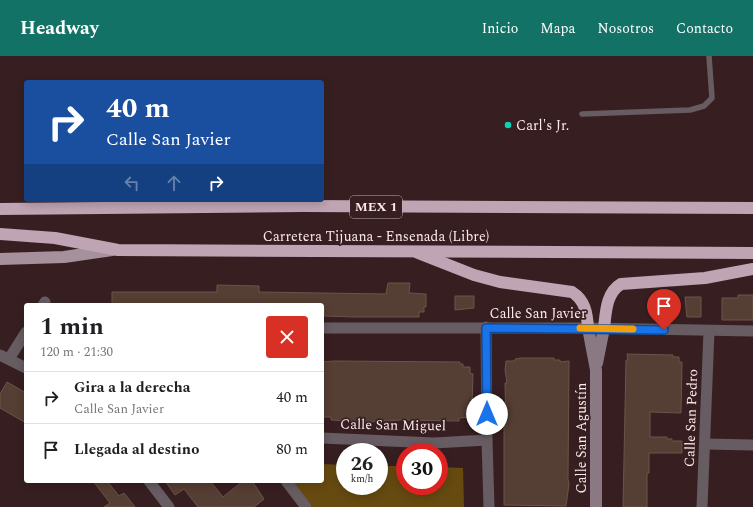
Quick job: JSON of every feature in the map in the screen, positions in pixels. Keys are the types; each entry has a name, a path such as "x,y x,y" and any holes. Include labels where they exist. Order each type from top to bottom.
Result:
{"highway":[{"name":"Carretera Tijuana - Ensenada (Libre)","path":"0,209 166,206 753,208"},
{"name":"Carretera Tijuana - Ensenada (Libre)","path":"0,234 55,238 118,250 411,250 753,253"},
{"path":"411,250 474,275 500,282 572,292 577,295 584,306 588,328"},
{"path":"604,328 609,298 616,286 621,284 720,276 753,269"}],"main road":[{"path":"0,259 64,256 118,250"}],"street":[{"name":"Calle San Javier","path":"324,328 604,328 753,331"},
{"path":"486,328 489,507"},
{"name":"Calle San Agustín","path":"588,328 596,370"},
{"name":"Calle San Agustín","path":"596,507 596,370 604,328"},
{"name":"Calle San Pedro","path":"702,507 709,330"},
{"path":"24,334 4,357 24,367"},
{"name":"Calle San Miguel","path":"324,438 434,443 487,440"},
{"path":"705,444 753,445"},
{"path":"150,483 168,507"},
{"path":"288,483 306,507"}],"lane":[{"path":"582,114 690,110 704,106 712,98 709,56"}],"shaded area":[{"path":"324,464 336,465 336,495 388,495 388,466 396,466 396,495 448,495 448,467 463,468 464,507 312,507 293,483 324,483"}],"building":[{"path":"388,283 410,283 409,293 426,294 426,307 424,307 424,312 419,312 419,317 356,317 324,316 324,303 112,303 112,292 217,292 217,285 259,286 259,292 386,294"},
{"path":"738,295 753,295 753,320 722,320 722,298 738,298"},
{"path":"455,296 474,296 474,308 455,310"},
{"path":"685,297 701,297 701,317 687,317"},
{"path":"627,354 673,355 673,357 679,357 679,362 682,362 681,413 650,412 650,437 667,437 667,439 672,439 672,441 682,441 682,453 649,453 649,473 647,473 647,507 623,507"},
{"path":"554,358 554,360 560,360 560,362 569,361 569,484 566,506 504,505 504,426 506,426 505,383 507,383 505,370 506,361 515,361 515,359"},
{"path":"324,362 460,362 460,364 463,364 463,367 470,367 470,373 473,374 472,409 470,409 469,417 459,418 459,421 401,420 351,423 351,421 331,420 331,417 324,417"},
{"path":"7,382 24,392 24,422 0,408 0,394"},
{"path":"95,483 109,483 119,496 124,493 135,507 104,507 110,503"},
{"path":"166,483 212,483 223,497 240,483 253,483 264,499 254,507 198,507 184,489 175,495"}],"slow traffic":[{"path":"580,328 633,329"}],"place":[{"name":"Carl's Jr.","path":"508,125"}],"route":[{"path":"487,414 486,328 664,330"}]}
